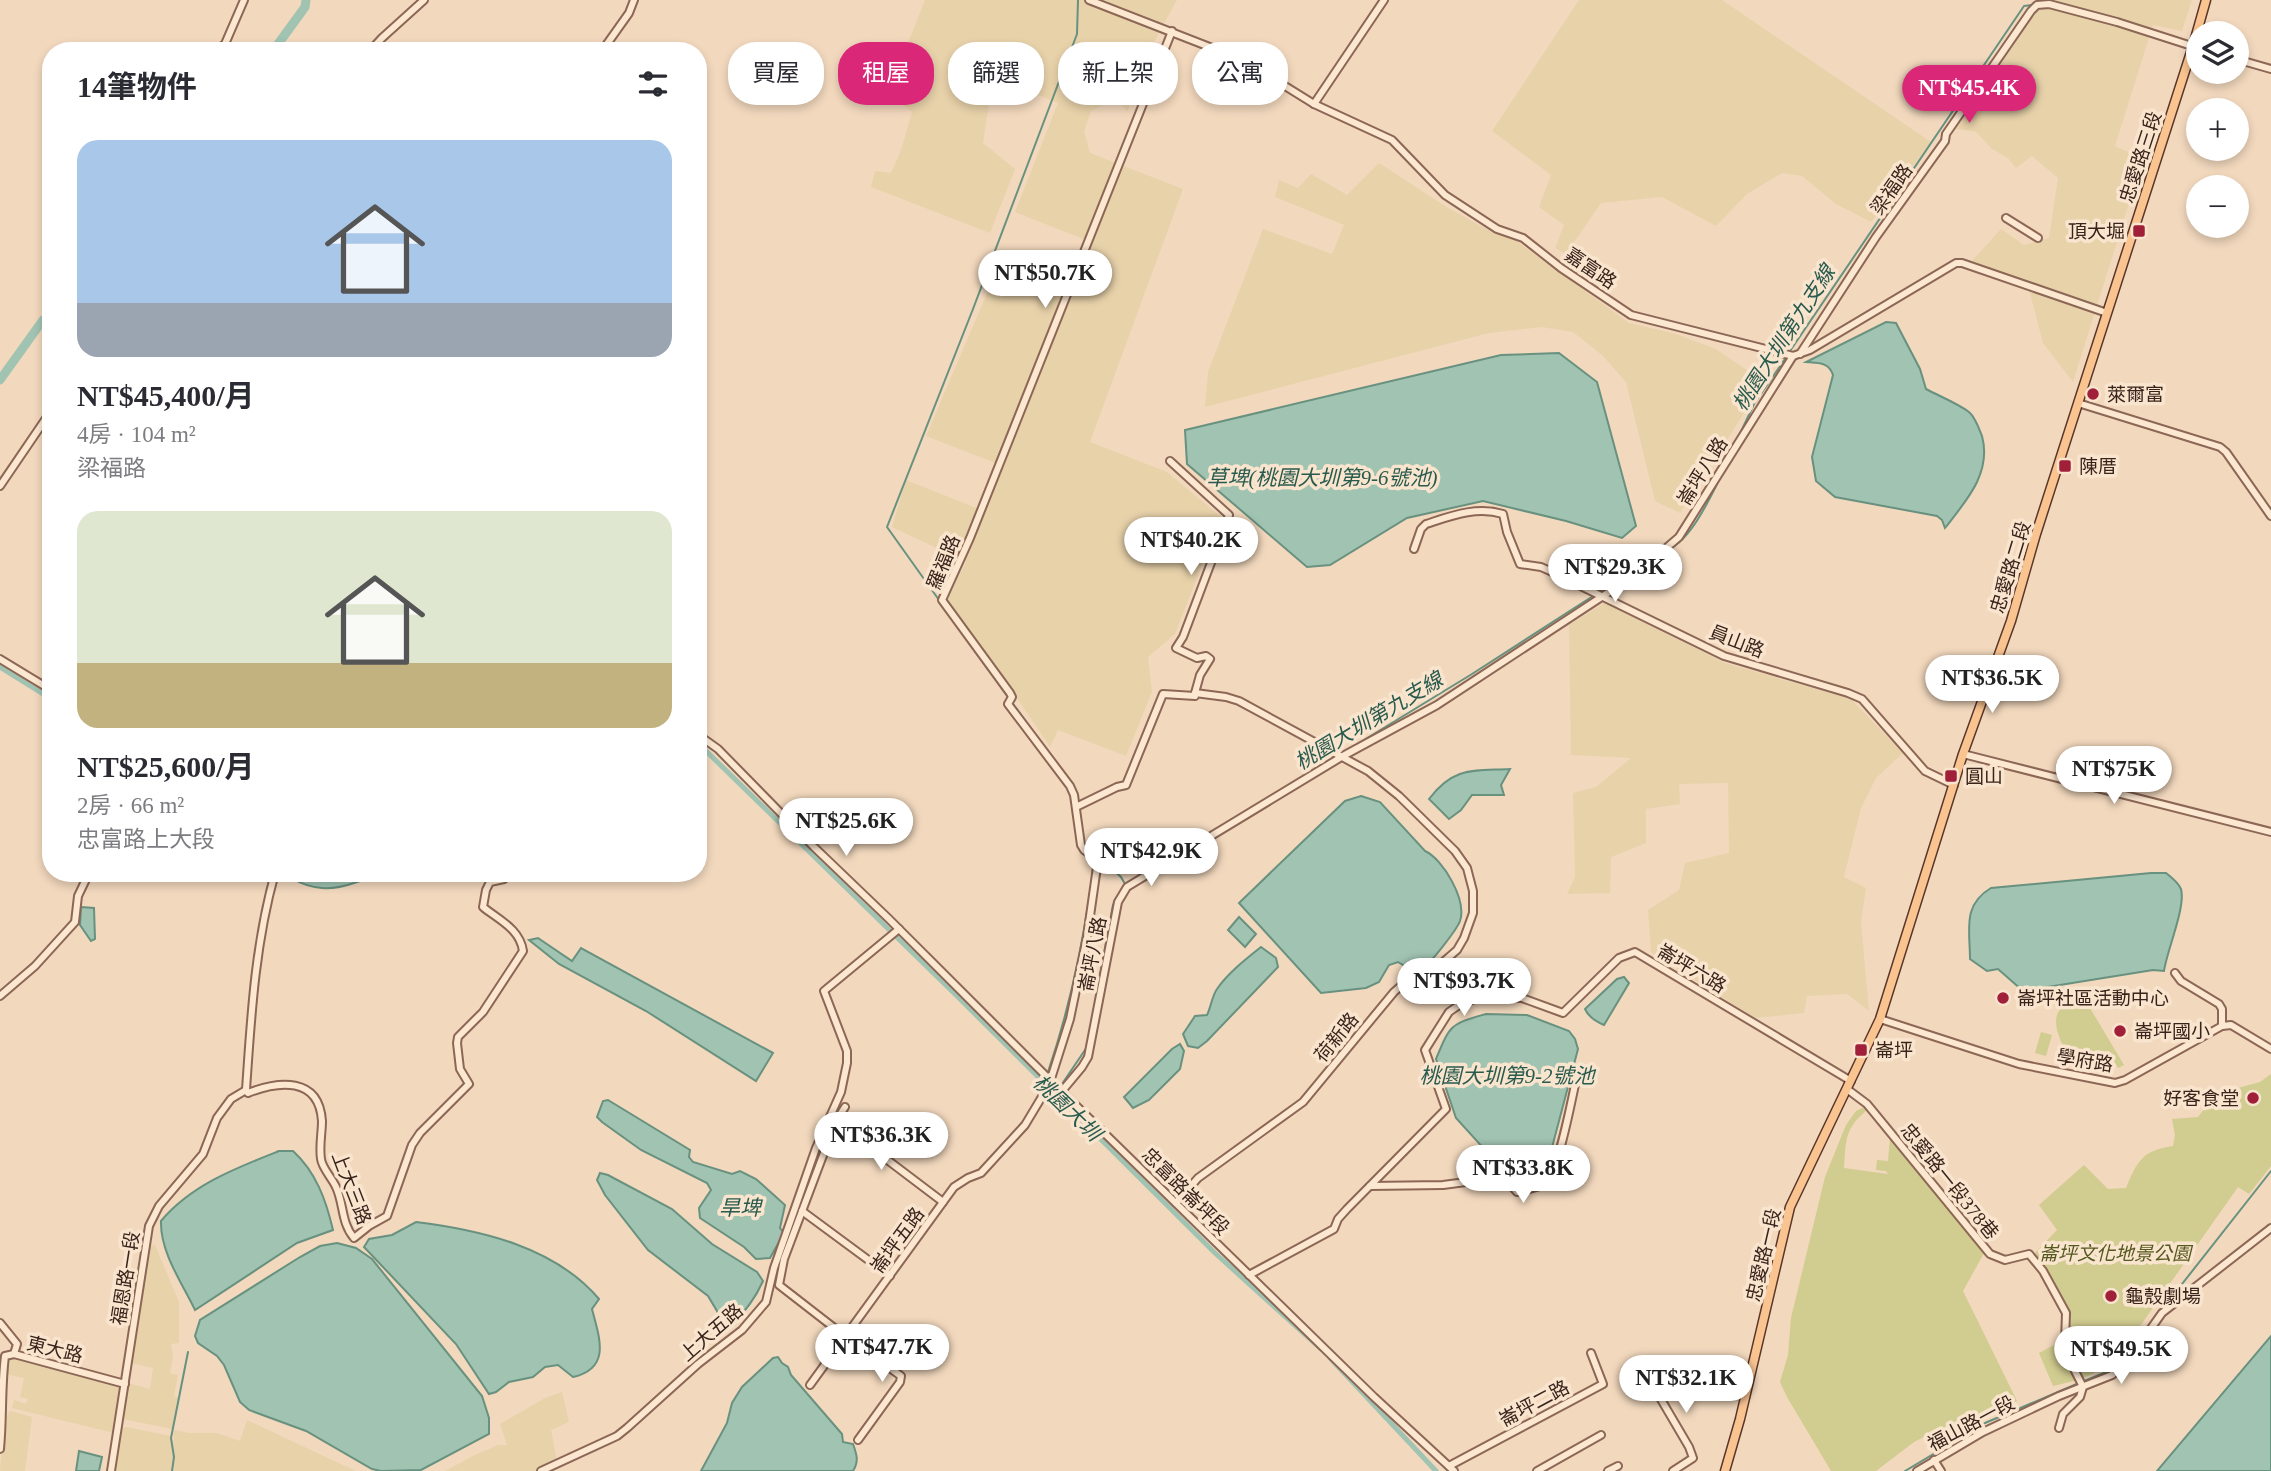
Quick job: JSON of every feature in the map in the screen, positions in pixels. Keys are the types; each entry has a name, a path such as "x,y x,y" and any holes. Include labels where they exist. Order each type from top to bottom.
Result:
{"main road":[{"name":"忠愛路三段","path":"2200,21 2206,0"},
{"name":"忠愛路三段","path":"2078,403 2186,70"},
{"name":"忠愛路二段","path":"1880,1019 1963,754 2011,621 2078,403"},
{"name":"忠愛路一段","path":"1725,1471 1740,1419 1790,1207 1880,1019"}],"street":[{"path":"226,42 244,0"},
{"path":"378,42 424,0"},
{"path":"608,42 629,13 634,0"},
{"name":"嘉富路","path":"1089,0 1243,60 1314,104 1392,140 1445,195 1497,229 1523,238 1561,268 1631,315 1796,355"},
{"path":"1314,104 1384,0"},
{"name":"梁福路","path":"1796,355 2037,5 2049,4 2186,43"},
{"name":"羅福路","path":"1049,1083 1070,1019 1087,937 1098,860 1081,845 1074,795 1070,786 1008,704 1010,699 942,600 970,538 1172,31"},
{"path":"2249,63 2271,69"},
{"path":"2006,218 2038,238"},
{"path":"1796,355 1888,305 1956,263 2107,313"},
{"name":"崙坪八路","path":"1062,1091 1083,1067 1088,1057 1118,902 1127,887 1343,757 1437,705 1664,556 1665,549 1679,537 1796,355"},
{"path":"2078,403 2220,447 2271,516"},
{"path":"0,486 42,424"},
{"path":"1170,461 1229,515 1183,637 1176,648 1197,658 1206,656 1210,659 1200,675 1195,693"},
{"name":"員山路","path":"1414,549 1426,524 1465,511 1494,511 1503,514 1507,533 1520,564 1541,567 1724,656 1862,699 1925,771 1954,785"},
{"path":"0,659 42,685"},
{"name":"荷新路","path":"1076,807 1126,785 1163,694 1195,696 1195,693 1226,697 1239,701 1368,771 1399,796 1455,851 1467,867 1473,891 1473,914 1457,950 1434,970 1402,985 1394,992 1303,1102 1199,1178 1176,1203"},
{"name":"忠富路崙坪段","path":"707,741 718,749 1049,1083 1062,1091 1248,1275 1452,1469"},
{"path":"1963,754 2271,832"},
{"path":"0,996 35,967 75,922 78,897 85,882"},
{"path":"246,1090 252,998 266,903 272,882"},
{"name":"上大三路","path":"246,1090 248,1093 282,1083 304,1088 312,1095 318,1101 322,1119 320,1157 338,1190 349,1231 354,1238 387,1216 412,1145 419,1133 469,1084 460,1069 458,1037 483,1012 523,951 522,943 513,930 483,907 486,890 494,882"},
{"name":"上大五路","path":"541,1471 607,1441 627,1428 698,1364 743,1330 766,1302 774,1268 812,1160 841,1092 847,1063 847,1051 824,991 898,930"},
{"name":"崙坪六路","path":"1248,1275 1334,1229 1338,1219 1446,1109 1425,1050 1449,1012 1462,1003 1480,997 1522,998 1563,1013 1619,958 1635,952 1849,1085"},
{"path":"2175,973 2181,981 2219,1004 2222,1009 2222,1026 2231,1025 2271,1049"},
{"name":"學府路","path":"1880,1019 2019,1064 2115,1083 2222,1026"},
{"path":"1370,1186 1443,1185 1504,1177 1517,1192 1543,1185 1552,1170 1563,1137 1578,1071"},
{"name":"崙坪五路","path":"810,1385 954,1187 981,1173 1025,1125 1040,1103 1049,1083"},
{"name":"忠愛路一段378巷","path":"1849,1085 1990,1254 2005,1260 2029,1254 2034,1258 2066,1313 2067,1355 2081,1384"},
{"name":"福恩路一段","path":"111,1471 149,1226 159,1206 202,1154 217,1118 231,1099 246,1090"},
{"path":"845,1107 836,1121 779,1278 780,1287 901,1377 858,1440"},
{"path":"836,1121 943,1202"},
{"path":"802,1211 890,1276"},
{"name":"福山路一段","path":"1917,1471 1983,1432 2081,1384 2112,1375 2130,1358 2162,1313 2271,1228"},
{"path":"771,1282 779,1278"},
{"name":"東大路","path":"0,1323 17,1344 14,1354 125,1384"},
{"name":"崙坪二路","path":"1452,1469 1603,1384 1591,1353"},
{"path":"0,1449 3,1419 1,1381 5,1356 14,1354"},
{"path":"1652,1384 1693,1458 1673,1471"},
{"path":"2059,1428 2063,1414 2080,1397 2081,1384"},
{"path":"1537,1471 1601,1435"},
{"path":"1934,1460 1941,1471"},
{"path":"1554,1463 1558,1471"},
{"path":"1608,1471 1618,1466"}],"shaded area":[{"path":"925,0 1177,0 1155,42 1058,42 1058,103 1044,97 1044,42 948,42 948,105 989,105 983,143 1015,169 990,233 871,187 875,171 891,173 901,150 912,112 903,105 934,105 934,42 908,42"},
{"path":"1579,0 1722,0 1931,142 1871,222 1836,204 1802,176 1782,173 1747,194 1716,226 1662,197 1601,203 1566,254 1555,248 1564,225 1539,207 1551,175 1492,131"},
{"path":"2052,0 2192,0 2182,31 2153,25 2115,146 2143,159 2073,382 2043,343 2027,282 1971,262 2001,229 2024,245 2049,238 2058,178 2032,156 2016,168 1975,131 1956,129 2033,12"},
{"path":"1058,103 1103,105 1091,111 1084,131 1090,153 1183,189 1090,442 1167,472 1221,517 1175,634 1148,657 1152,692 1126,756 1058,730 1050,747 1009,686 945,603 966,562 892,527 906,480 984,511 1003,466 926,436 1000,263 1066,286 1086,240 1015,212"},
{"path":"1379,163 1445,206 1490,231 1515,240 1629,323 1676,334 1716,349 1764,382 1680,513 1655,501 1626,382 1602,355 1573,332 1542,327 1489,333 1205,407 1208,372 1263,229 1332,254 1344,225 1275,197 1279,180 1298,188 1311,174 1347,195"},
{"path":"1604,603 1725,663 1851,699 1903,753 1876,778 1861,808 1844,877 1866,888 1861,922 1869,1011 1847,994 1807,996 1804,1013 1755,1018 1651,952 1648,910 1679,890 1685,863 1729,853 1728,783 1679,784 1680,804 1646,809 1646,843 1611,857 1610,893 1567,894 1575,877 1573,793 1596,787 1631,758 1571,755 1569,625"},
{"path":"155,1245 179,1302 179,1343 171,1344 173,1357 170,1373 178,1375 174,1396 179,1398 172,1429 123,1419 121,1416 128,1383 150,1389 153,1368 131,1363 144,1263 150,1246"},
{"path":"13,1357 122,1385 114,1433 12,1408 14,1400 26,1404 28,1399 20,1397 24,1378 5,1374 7,1359"},
{"path":"562,1392 569,1422 551,1430 557,1462 536,1471 445,1471 498,1445 507,1445 500,1424 545,1398"},
{"path":"10,1411 32,1417 25,1471 0,1471 4,1421"},
{"path":"247,1420 356,1471 172,1471 174,1430 217,1433 240,1441"},
{"path":"122,1428 171,1436 171,1471 114,1471"}],"green space":[{"path":"2084,998 2124,1065 2118,1068 2110,1054 2097,1066 2079,1067 2066,1050 2060,1039 2056,1018 2060,1010 2068,1005 2081,1003 2080,1000"},
{"path":"2041,1032 2052,1035 2046,1056 2035,1053"},
{"name":"崙坪文化地景公園","path":"2271,1074 2271,1166 2249,1194 2238,1187 2114,1363 2082,1379 2053,1386 2039,1353 2067,1338 2069,1313 2035,1253 2057,1230 2039,1205 2084,1165 2108,1189 2126,1188 2142,1158 2154,1151 2173,1146 2175,1135 2172,1119 2198,1117 2216,1094 2260,1082"},
{"path":"1864,1107 1867,1110 1854,1123 1848,1136 1844,1168 1888,1174 1886,1171 1876,1170 1877,1160 1888,1161 1890,1138 1984,1253 1963,1291 2017,1401 1926,1436 1876,1471 1831,1471 1780,1382 1788,1355 1791,1318 1825,1177 1846,1125 1856,1111"}],"water":[{"path":"1886,322 1896,323 1920,369 1926,389 1969,412 1982,436 1984,449 1980,474 1969,497 1945,528 1937,516 1835,497 1816,481 1812,457 1833,375 1826,365 1806,362"},
{"name":"草埤(桃園大圳第9-6號池)","path":"1559,353 1597,382 1636,526 1622,538 1483,501 1407,518 1330,565 1307,567 1187,464 1185,430 1501,355"},
{"path":"1510,769 1501,785 1504,795 1472,795 1461,810 1449,819 1429,799 1447,781 1465,772"},
{"path":"1361,796 1380,802 1425,851 1439,862 1457,892 1460,921 1437,954 1421,969 1411,970 1398,962 1389,965 1379,982 1366,988 1321,993 1239,903 1345,801"},
{"path":"2166,873 2181,889 2179,917 2164,971 2153,970 2023,991 1998,969 1987,971 1970,959 1969,928 1972,910 1975,902 1991,888"},
{"path":"299,882 356,882 346,886 314,887"},
{"path":"81,907 94,908 95,939 91,941 80,925"},
{"path":"1239,917 1256,934 1245,947 1228,930"},
{"path":"538,938 572,961 581,948 773,1053 756,1081 646,1011 559,964 529,940"},
{"path":"1261,947 1276,958 1278,967 1207,1041 1198,1048 1188,1046 1183,1034 1195,1016 1207,1015 1221,983"},
{"path":"1624,977 1629,983 1604,1025 1585,1009 1617,979"},
{"name":"桃園大圳第9-2號池","path":"1486,1014 1527,1015 1569,1031 1578,1049 1550,1155 1531,1172 1507,1181 1487,1152 1456,1118 1436,1059 1448,1032 1465,1020"},
{"path":"1180,1044 1184,1051 1180,1069 1149,1100 1133,1108 1124,1097"},
{"name":"旱埤","path":"608,1100 690,1150 689,1157 693,1162 732,1174 740,1171 756,1179 785,1205 780,1228 784,1233 770,1258 756,1259 744,1247 700,1218 699,1208 711,1190 707,1183 641,1150 602,1122 597,1117 603,1101"},
{"path":"279,1151 293,1151 308,1168 323,1197 333,1230 297,1243 195,1310 168,1256 161,1221 186,1197 215,1179"},
{"path":"600,1173 672,1209 712,1244 757,1272 763,1281 750,1304 733,1323 723,1321 708,1296 648,1250 605,1195 597,1180"},
{"path":"416,1222 466,1230 515,1244 561,1266 581,1281 599,1299 592,1309 600,1350 593,1367 573,1377 558,1365 545,1367 533,1377 509,1382 489,1394 456,1344 364,1247 369,1239 392,1235"},
{"path":"337,1243 356,1248 372,1259 482,1396 489,1418 489,1434 421,1470 381,1471 372,1469 306,1431 249,1410 240,1402 224,1365 217,1356 198,1343 195,1336 200,1320 300,1257 320,1246"},
{"path":"2271,1336 2271,1471 2157,1471"},
{"path":"778,1357 842,1434 843,1442 853,1444 857,1458 853,1471 701,1471 727,1423 732,1403 742,1387 773,1358"},
{"path":"79,1451 102,1457 99,1471 76,1471"}],"waterway":[{"path":"280,42 305,7 306,0"},
{"path":"939,600 887,527 1077,34 1078,0"},
{"name":"桃園大圳第九支線","path":"2058,3 2080,9"},
{"name":"桃園大圳第九支線","path":"1790,351 2024,6 2032,5"},
{"path":"0,380 42,321"},
{"name":"桃園大圳第九支線","path":"1738,438 1754,404 1787,356"},
{"name":"桃園大圳第九支線","path":"1669,549 1692,528 1720,478"},
{"name":"桃園大圳第九支線","path":"1601,591 1661,553"},
{"name":"桃園大圳第九支線","path":"1346,751 1593,596"},
{"path":"964,636 1026,722"},
{"name":"桃園大圳","path":"0,667 42,693"},
{"name":"桃園大圳","path":"707,752 1215,1253 1321,1349"},
{"path":"1083,838 1084,845 1096,855"},
{"path":"1100,858 1125,884"},
{"path":"1048,1072 1073,983 1090,893"},
{"name":"桃園大圳第九支線","path":"1062,1084 1087,1047 1116,900"},
{"path":"2160,1312 2271,1171"},
{"path":"2084,1381 2106,1372 2120,1362 2156,1316"},
{"path":"172,1471 174,1457 171,1438 188,1352"},
{"name":"桃園大圳","path":"1330,1358 1436,1471"},
{"path":"1905,1471 1985,1423 2079,1383"}],"place":[{"name":"頂大堀","path":"2139,231"},
{"name":"萊爾富","path":"2093,394"},
{"name":"陳厝","path":"2065,466"},
{"name":"圓山","path":"1951,776"},
{"name":"崙坪社區活動中心","path":"2003,998"},
{"name":"崙坪國小","path":"2120,1031"},
{"name":"崙坪","path":"1861,1050"},
{"name":"好客食堂","path":"2253,1098"},
{"name":"龜殼劇場","path":"2111,1296"}]}
